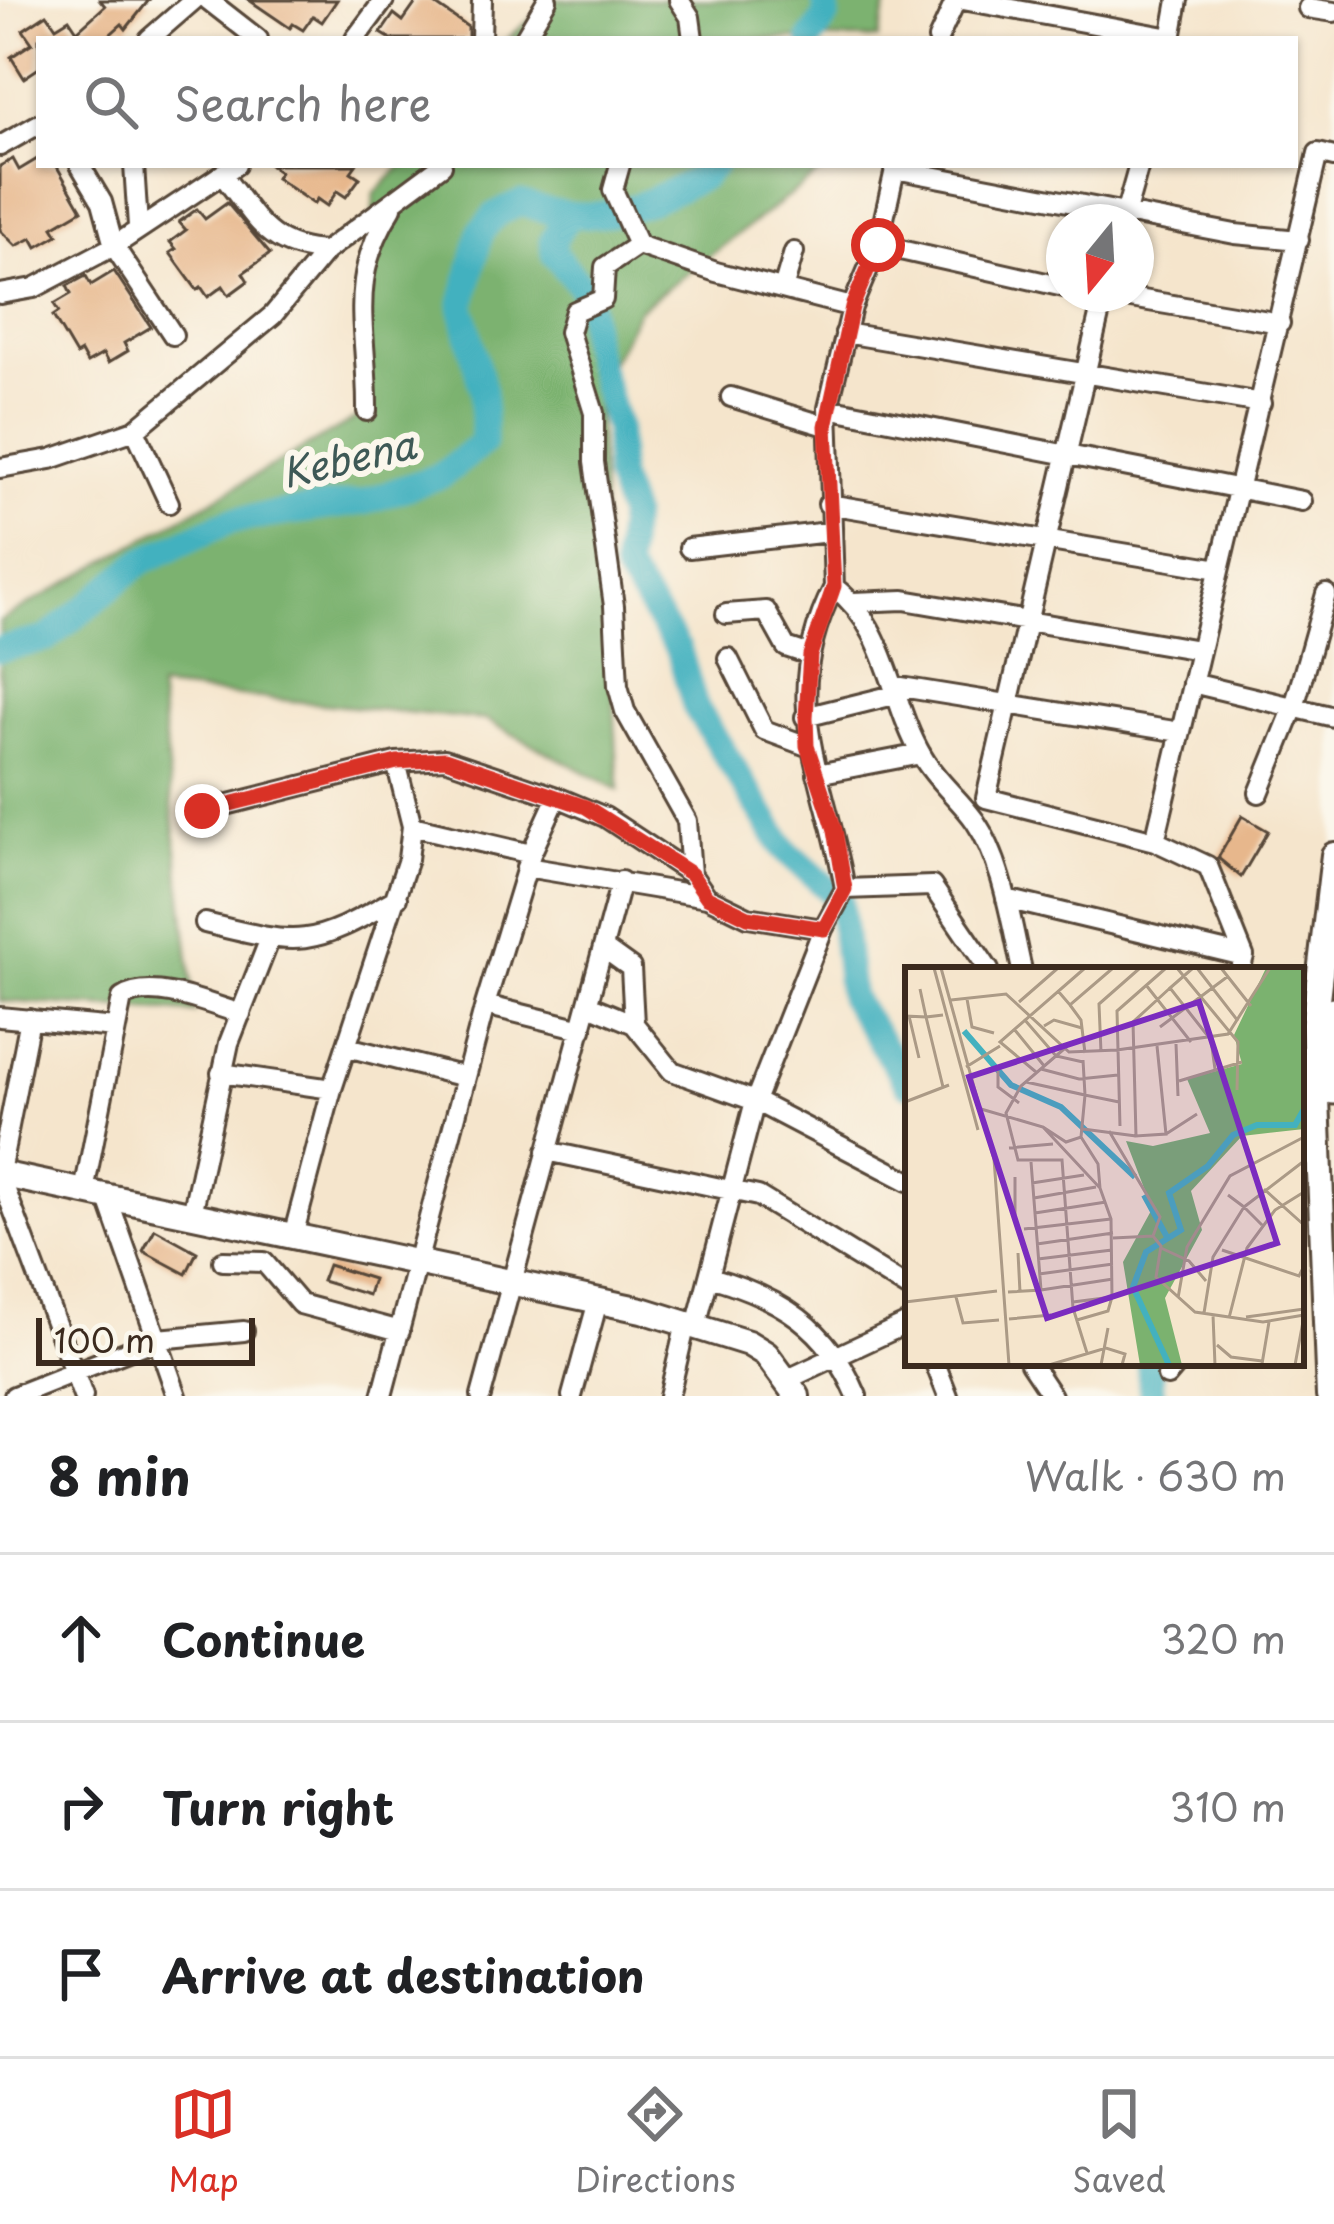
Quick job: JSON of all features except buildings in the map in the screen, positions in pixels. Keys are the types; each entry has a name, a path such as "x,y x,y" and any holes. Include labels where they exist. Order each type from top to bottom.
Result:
{"highway":[{"path":"1334,1014 1334,1087"}],"main road":[{"path":"1329,1396 1311,1202 1315,1000 1334,855"},
{"path":"0,1173 691,1324 766,1354 792,1388"}],"street":[{"path":"152,36 194,0"},
{"path":"208,0 254,36"},
{"path":"357,36 384,0"},
{"path":"482,0 482,36"},
{"path":"526,36 547,0"},
{"path":"679,0 690,17 692,36"},
{"path":"940,36 959,0 1155,36"},
{"path":"1172,36 1178,0"},
{"path":"1308,8 1334,12"},
{"path":"0,146 36,126"},
{"path":"1155,841 1299,240 1326,155"},
{"path":"82,168 102,202 114,246 173,335"},
{"path":"134,168 138,226"},
{"path":"0,468 51,459 135,430 273,315 326,250 438,168"},
{"path":"617,168 617,200 635,236 783,289 852,307"},
{"path":"668,1396 710,1277 755,1101 840,897 835,830 807,746 806,717 810,655 834,586 827,417 852,307 878,245 896,168"},
{"path":"900,168 1061,204"},
{"path":"1128,204 1138,168"},
{"path":"0,294 34,288 114,246 138,226 230,171 277,240 292,250 326,250"},
{"path":"367,410 362,274 371,241 394,204"},
{"path":"1154,222 1299,240"},
{"path":"635,236 605,267 605,295 589,305 569,332 594,413 594,462 614,606 618,686 625,712 687,821 691,874"},
{"path":"878,245 1046,282"},
{"path":"783,289 794,252"},
{"path":"1154,302 1280,323"},
{"path":"976,822 1010,703 1101,312"},
{"path":"845,333 1085,377 1262,403"},
{"path":"731,397 1302,501"},
{"path":"135,430 169,503"},
{"path":"828,504 1220,569"},
{"path":"688,548 829,532"},
{"path":"834,586 854,602 872,628 921,754 976,822 1006,899 1021,967"},
{"path":"1259,793 1294,707 1326,594"},
{"path":"854,602 904,600 1199,650"},
{"path":"726,614 766,611 786,647 810,655"},
{"path":"728,658 764,730 807,746"},
{"path":"1192,683 1334,717"},
{"path":"806,717 896,690 1010,703 1180,732"},
{"path":"817,774 921,754"},
{"path":"202,811 397,762 445,759 604,817 691,874 707,897"},
{"path":"292,1236 332,1089 398,898 412,826 397,762"},
{"path":"382,1396 485,1005 528,861 557,797"},
{"path":"986,798 1155,841 1208,866 1242,963"},
{"path":"412,826 528,861 707,897 748,917 824,929"},
{"path":"481,1396 591,1006 621,881"},
{"path":"840,897 932,886 987,967"},
{"path":"205,922 269,941 328,936 398,898"},
{"path":"1006,899 1242,963"},
{"path":"192,1214 221,1073 269,941"},
{"path":"606,950 631,968 634,1024"},
{"path":"177,1396 158,1339 95,1194 115,1028 122,998 139,991 241,1014"},
{"path":"485,1005 582,1029"},
{"path":"591,1006 634,1024 672,1071 755,1101 905,1179"},
{"path":"0,1017 115,1028"},
{"path":"30,1019 0,1173 83,1396"},
{"path":"347,1047 465,1077"},
{"path":"221,1073 332,1089"},
{"path":"547,1151 732,1187 782,1208 905,1286"},
{"path":"224,1261 264,1262 300,1304 400,1331"},
{"path":"710,1277 775,1300 841,1358 857,1396"},
{"path":"572,1396 598,1301"},
{"path":"792,1388 905,1326"},
{"path":"14,1396 158,1339 244,1331"},
{"path":"936,1366 948,1396"},
{"path":"1032,1366 1052,1396"}],"green space":[{"path":"554,0 888,0 879,36 511,36"},
{"path":"400,168 826,168 639,309 596,390 619,790 486,720 159,688 195,1013 0,1001 0,621 362,415 374,194"}],"waterway":[{"name":"Kebena","path":"813,36 827,15 825,0"},
{"name":"Kebena","path":"0,649 47,639 141,562 229,521 364,502 442,475 483,443 483,392 462,306 481,231 496,214 521,203 573,215 616,212 704,176 711,168"},
{"path":"567,218 553,240 554,254 580,285 589,307 592,345 617,428 617,477 630,515 625,569 679,650 695,706 785,850 840,899 851,997 905,1079"},
{"path":"1149,1366 1152,1396"}],"route":[{"path":"202,811 397,762 445,759 586,807 691,874 707,897 748,917 824,929 845,889 835,830 807,746 810,655 834,586 826,426 852,307 878,245"}]}
